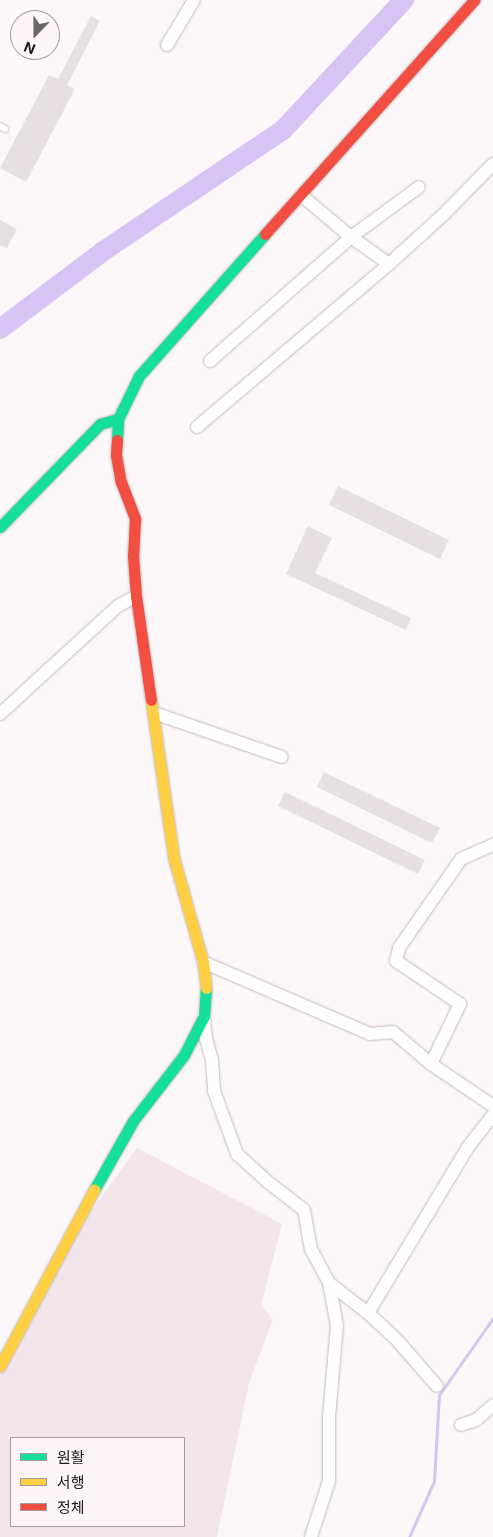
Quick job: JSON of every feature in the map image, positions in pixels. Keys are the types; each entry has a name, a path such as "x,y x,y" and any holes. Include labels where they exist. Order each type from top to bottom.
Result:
{"main road":[{"path":"0,1366 117,1146 133,1121 184,1055 204,1016 206,984 203,962 174,859 136,596 133,556 135,518 121,482 116,455 118,419 139,376 474,0"},
{"path":"0,526 12,517 100,424 118,419"}],"street":[{"path":"167,45 194,0"},
{"path":"197,427 389,264 444,214 493,164"},
{"path":"210,361 351,237 419,187"},
{"path":"301,194 351,237 389,264"},
{"path":"0,714 118,606 136,596"},
{"path":"154,713 282,757"},
{"path":"431,1064 460,1004 396,961 399,948 461,860 493,845"},
{"path":"203,962 370,1034 393,1032 431,1064 493,1106"},
{"path":"204,1016 206,1039 212,1060 214,1092 237,1154 268,1182 304,1210 311,1250 329,1283 337,1325 329,1416 329,1481 311,1537"},
{"path":"368,1313 468,1147 493,1115"},
{"path":"329,1283 368,1313 396,1339 437,1386"},
{"path":"461,1425 476,1420 493,1405"}],"shaded area":[{"path":"137,1148 282,1224 261,1306 273,1319 249,1383 217,1537 0,1537 0,1374 86,1218"}],"building":[{"path":"91,16 100,21 67,85 75,89 26,182 0,168 49,75 58,79"},
{"path":"0,220 17,229 7,248 0,245"},
{"path":"338,486 449,540 440,559 329,505"},
{"path":"308,526 332,538 315,573 411,618 406,630 286,574"},
{"path":"324,772 440,828 432,843 317,787"},
{"path":"285,792 425,860 418,874 278,806"}],"waterway":[{"path":"0,329 102,252 283,130 404,0"},
{"path":"409,1537 434,1481 439,1395 493,1318"}],"traffic: fast":[{"path":"117,440 118,419 139,376 265,234"},
{"path":"0,527 100,424 118,419"},
{"path":"94,1190 133,1121 184,1055 204,1016 206,988"}],"traffic: slow":[{"path":"151,700 174,859 203,962 206,988"},
{"path":"0,1366 94,1190"}],"traffic: jam":[{"path":"265,234 474,0"},
{"path":"117,440 116,455 121,482 135,519 133,556 136,596 151,700"}]}
